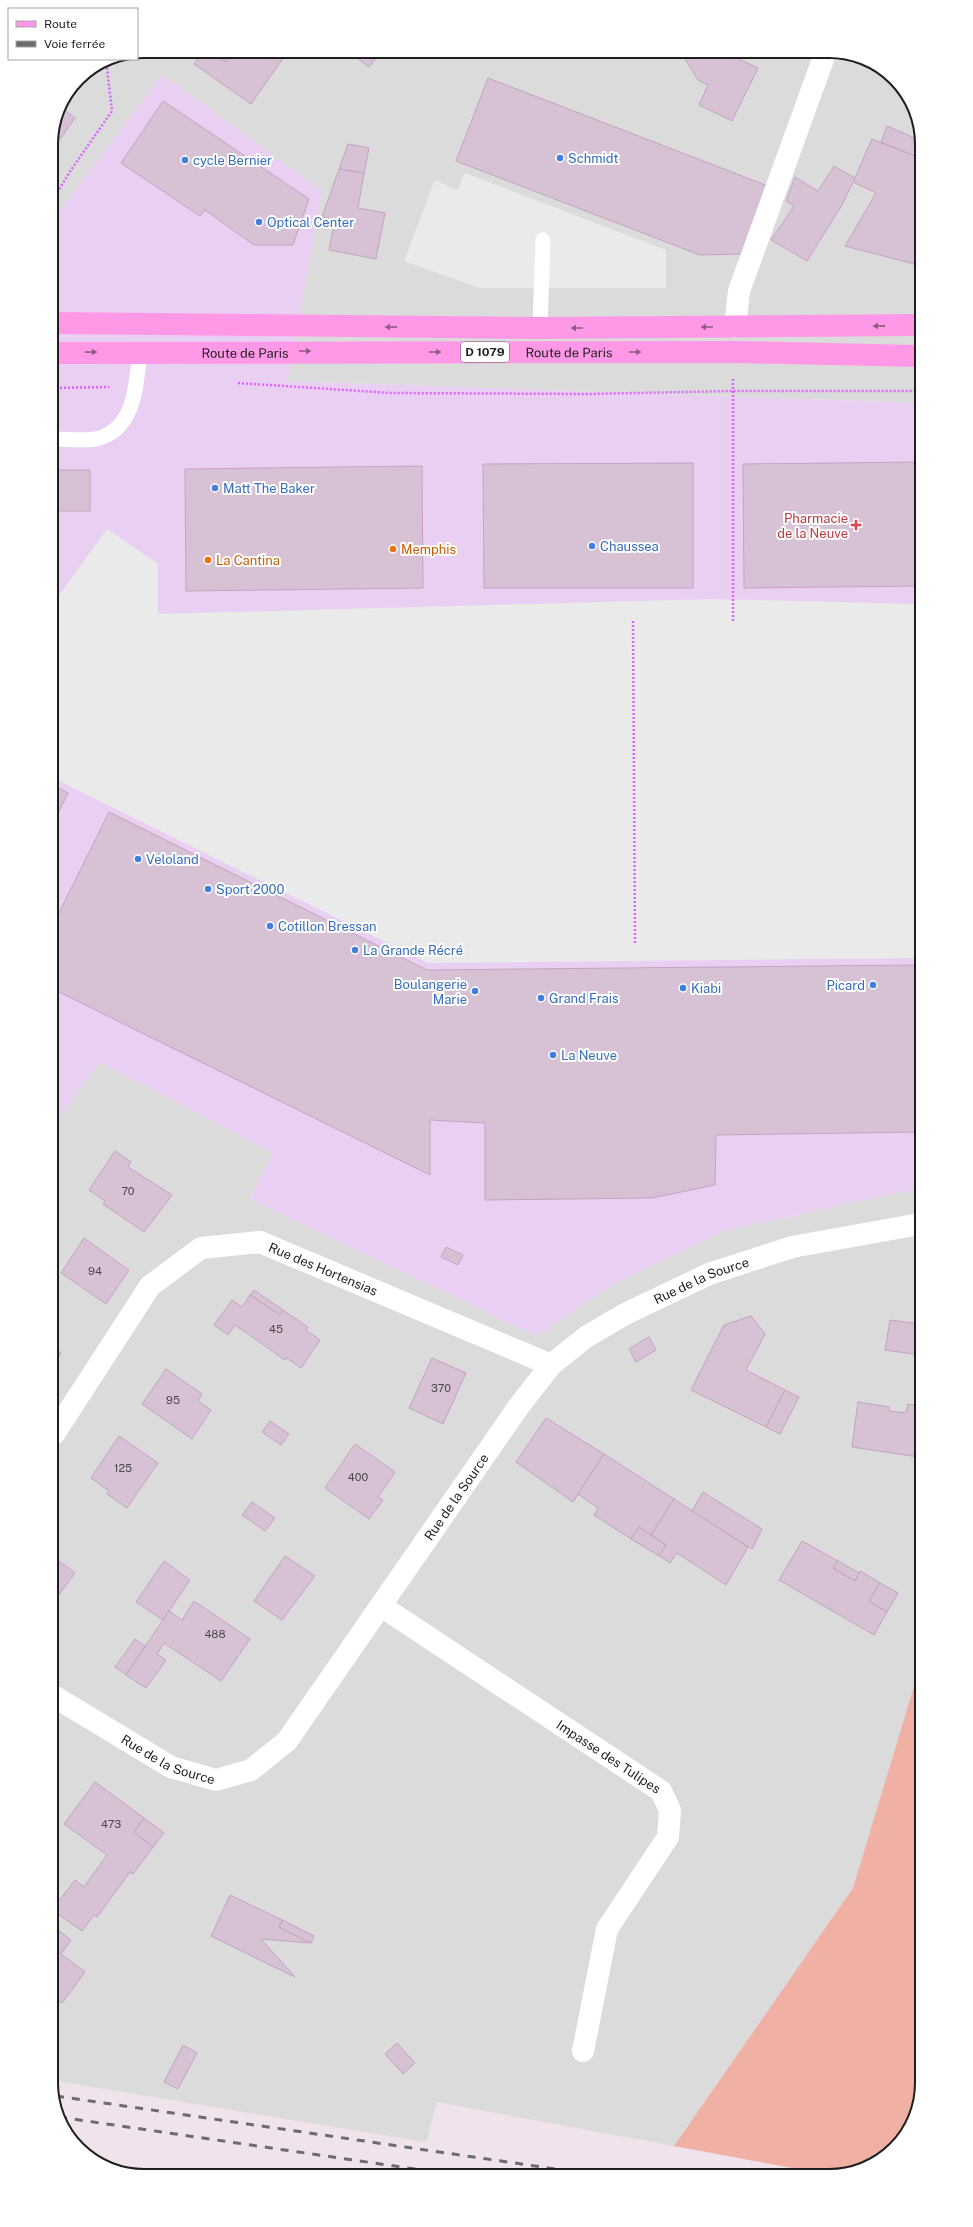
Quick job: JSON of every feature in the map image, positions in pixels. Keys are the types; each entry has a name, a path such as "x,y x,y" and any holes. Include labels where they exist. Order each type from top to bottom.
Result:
{"main road":[{"name":"Route de Paris","path":"58,323 540,328 915,325"},
{"name":"Route de Paris","path":"58,352 734,352 915,356"}],"street":[{"path":"735,327 739,291 823,58"},
{"name":"Rue de la Source","path":"58,1698 171,1767 216,1780 251,1770 287,1741 519,1406 551,1365 586,1337 625,1314 709,1274 792,1247 915,1225"},
{"name":"Rue des Hortensias","path":"58,1428 150,1286 201,1248 260,1242 551,1365"},
{"name":"Impasse des Tulipes","path":"380,1606 661,1791 670,1810 668,1837 607,1929 583,2051"}],"lane":[{"path":"540,328 543,240"},
{"path":"58,439 95,439 108,435 118,426 130,410 134,397 140,351"}],"path":[{"path":"58,191 71,170 112,112 107,67"},
{"path":"733,622 732,391 734,352"},
{"path":"58,388 105,387 136,382"},
{"path":"236,383 392,393 588,394 732,391 915,391"},
{"path":"633,621 635,944"}],"shaded area":[{"path":"138,58 835,58 857,63 872,69 890,83 901,96 910,116 914,133 915,403 286,381 322,191 162,75 58,214 58,138 61,122 69,101 83,83 96,72 122,61 138,60"},
{"name":"La Neuve","path":"162,75 322,191 287,381 915,403 915,1189 723,1231 611,1285 536,1336 250,1199 273,1153 99,1062 58,1119 58,214"},
{"path":"465,173 666,250 666,288 480,288 404,261 435,180 457,190"},
{"path":"107,529 158,564 158,614 716,599 915,604 915,958 428,963 58,780 58,597"},
{"path":"99,1062 273,1153 250,1199 536,1336 611,1285 723,1231 915,1189 915,1683 853,1888 674,2146 437,2102 426,2142 58,2081 58,1119"},
{"path":"915,1683 915,2083 912,2105 901,2131 890,2144 872,2158 851,2166 829,2169 797,2169 674,2146 853,1888"}],"building":[{"path":"198,58 221,58 226,62 229,58 283,58 251,104 194,64"},
{"path":"219,58 229,58 226,62"},
{"path":"357,58 376,58 369,67"},
{"path":"684,58 737,58 758,68 732,121 699,105 708,85 699,81"},
{"path":"488,78 768,186 742,254 700,255 456,161"},
{"path":"163,101 309,199 293,245 254,245 205,210 200,216 121,163"},
{"path":"65,111 75,118 58,142 61,122"},
{"path":"887,126 914,138 915,156 881,142"},
{"path":"872,139 915,156 915,264 845,246 876,193 853,182"},
{"path":"348,144 369,148 364,173 339,169"},
{"path":"834,166 855,178 842,205 807,261 771,240 794,206 786,201 795,177 818,191"},
{"path":"339,169 364,173 358,208 385,213 376,259 329,250 335,220 322,217"},
{"path":"915,462 915,586 744,588 743,464"},
{"path":"693,463 693,588 484,588 483,464"},
{"path":"422,466 423,588 186,591 185,469"},
{"path":"58,470 90,470 90,511 58,511"},
{"path":"58,788 68,793 58,814"},
{"name":"La Neuve","path":"109,812 427,970 915,965 915,1132 716,1135 715,1185 652,1198 485,1200 485,1123 430,1120 430,1175 58,991 58,915"},
{"path":"115,1151 131,1162 128,1167 172,1195 144,1232 103,1204 105,1201 89,1190"},
{"path":"84,1238 129,1270 106,1304 61,1273"},
{"path":"446,1247 463,1255 458,1265 441,1257"},
{"path":"254,1290 283,1310 280,1315 250,1295"},
{"path":"250,1295 280,1315 283,1310 308,1327 306,1330 320,1340 301,1368 287,1358 285,1360 235,1325 228,1335 214,1325 232,1300 242,1307"},
{"path":"751,1316 765,1334 746,1370 785,1390 766,1427 691,1390 724,1325"},
{"path":"890,1320 915,1323 915,1354 885,1350"},
{"path":"649,1337 656,1350 636,1362 629,1349"},
{"path":"58,1351 61,1353 58,1358"},
{"path":"432,1358 466,1373 443,1424 409,1408"},
{"path":"166,1369 202,1394 198,1401 211,1410 192,1439 142,1404"},
{"path":"785,1390 799,1397 780,1434 766,1427"},
{"path":"858,1402 889,1407 889,1411 906,1413 908,1404 915,1405 915,1456 852,1447"},
{"path":"546,1418 604,1454 573,1502 516,1462"},
{"path":"270,1421 289,1434 281,1445 262,1432"},
{"path":"119,1436 158,1463 127,1508 107,1494 109,1491 91,1478"},
{"path":"355,1444 395,1472 378,1497 383,1500 369,1519 325,1488"},
{"path":"604,1454 674,1499 651,1535 639,1527 631,1539 594,1515 598,1508 578,1494"},
{"path":"703,1492 762,1529 752,1549 692,1511"},
{"path":"674,1499 748,1547 726,1585 677,1553 670,1563 659,1556 666,1545 651,1535"},
{"path":"252,1502 275,1518 265,1531 242,1515"},
{"path":"639,1527 666,1545 659,1556 631,1539"},
{"path":"802,1541 838,1561 833,1568 855,1581 860,1571 880,1583 869,1601 887,1612 874,1635 779,1580"},
{"path":"285,1556 315,1576 282,1620 254,1601"},
{"path":"58,1560 75,1573 58,1596"},
{"path":"164,1561 190,1580 163,1620 136,1602"},
{"path":"838,1561 859,1573 855,1581 833,1568"},
{"path":"880,1583 898,1593 887,1612 869,1601"},
{"path":"194,1601 250,1639 221,1681 164,1643 157,1654 166,1660 146,1688 126,1675 169,1611 182,1620"},
{"path":"135,1639 145,1646 126,1675 115,1667"},
{"path":"95,1782 144,1818 134,1832 153,1847 133,1874 130,1872 97,1917 94,1915 82,1931 58,1914 58,1902 75,1880 84,1887 107,1855 64,1824"},
{"path":"144,1818 164,1833 153,1847 134,1832"},
{"path":"230,1895 282,1920 279,1927 311,1943 261,1939 295,1977 211,1936"},
{"path":"282,1920 314,1936 311,1943 279,1927"},
{"path":"58,1930 71,1940 61,1954 85,1972 62,2003 58,2000"},
{"path":"397,2043 415,2063 403,2074 385,2054"},
{"path":"183,2045 197,2053 178,2089 164,2082"}],"railway":[{"path":"59,2097 556,2169"},
{"path":"66,2118 415,2169"}],"place":[{"name":"Schmidt","path":"560,158"},
{"name":"cycle Bernier","path":"185,160"},
{"name":"Optical Center","path":"259,222"},
{"name":"Matt The Baker","path":"215,488"},
{"name":"Pharmacie de la Neuve","path":"856,525"},
{"name":"Chaussea","path":"592,546"},
{"name":"Memphis","path":"393,549"},
{"name":"La Cantina","path":"208,560"},
{"name":"Veloland","path":"138,859"},
{"name":"Sport 2000","path":"208,889"},
{"name":"Cotillon Bressan","path":"270,926"},
{"name":"La Grande Récré","path":"355,950"},
{"name":"Picard","path":"873,985"},
{"name":"Kiabi","path":"683,988"},
{"name":"Boulangerie Marie","path":"475,991"},
{"name":"Grand Frais","path":"541,998"},
{"name":"La Neuve","path":"553,1055"}]}
